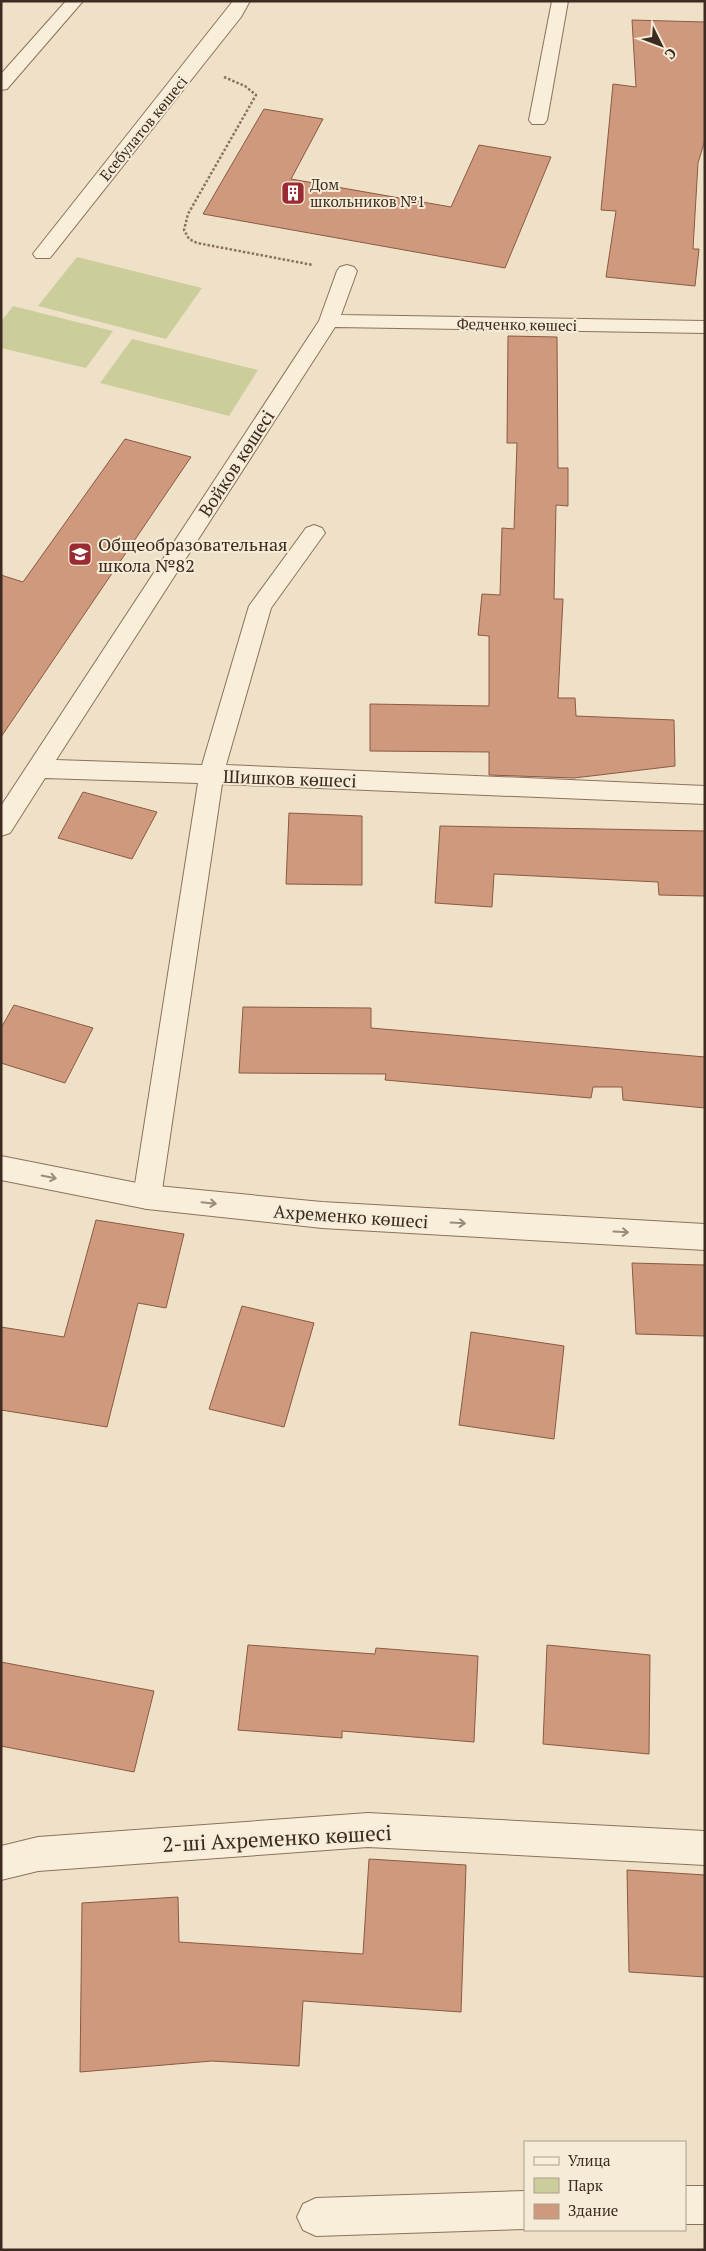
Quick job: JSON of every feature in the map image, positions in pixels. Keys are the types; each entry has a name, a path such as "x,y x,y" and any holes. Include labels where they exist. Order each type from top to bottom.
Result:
{"street":[{"path":"1,85 75,1"},
{"name":"Есебулатов көшесі","path":"43,254 192,68 235,13 242,1"},
{"path":"538,120 560,1"},
{"name":"Войков көшесі","path":"1,826 36,769 329,321 347,271"},
{"name":"Федченко көшесі","path":"329,321 705,327"},
{"path":"36,769 211,774 260,606 314,533"},
{"name":"Шишков көшесі","path":"147,1197 211,774 705,794"},
{"name":"Ахременко көшесі","path":"1,1168 147,1197 322,1216 705,1236"},
{"name":"2-ші Ахременко көшесі","path":"1,1864 38,1854 368,1830 705,1848"},
{"path":"686,2206 705,2205"},
{"path":"316,2217 524,2210"}],"path":[{"path":"192,68 236,81 252,90 256,95 188,214 184,230 189,239 197,243 347,271"}],"green space":[{"path":"77,257 202,288 166,339 38,306"},
{"path":"13,306 113,331 86,368 1,348 1,322"},
{"path":"132,339 258,370 229,416 100,383"}],"building":[{"path":"632,20 705,22 705,140 698,163 693,249 699,249 695,286 606,277 616,211 601,210 613,84 636,87"},
{"name":"Дом школьников №1","path":"264,109 323,119 291,179 451,207 479,145 551,157 505,268 203,214"},
{"path":"508,336 557,337 558,468 568,468 568,506 556,505 554,599 563,599 558,698 575,698 576,716 674,720 675,766 574,778 489,775 489,752 370,751 370,704 489,706 489,636 478,635 482,594 500,595 502,528 514,529 517,443 507,443"},
{"path":"125,439 191,457 1,737 1,575 23,582"},
{"path":"83,792 157,812 132,859 58,838"},
{"path":"289,813 362,816 362,885 286,884"},
{"path":"440,826 705,831 705,896 659,895 658,882 494,874 492,907 435,903"},
{"path":"14,1005 93,1028 65,1083 1,1063 1,1028"},
{"path":"243,1007 371,1008 371,1028 705,1057 705,1108 623,1100 622,1087 593,1087 591,1098 385,1080 386,1074 239,1073"},
{"path":"96,1220 184,1234 166,1308 138,1303 107,1427 1,1410 1,1327 64,1337"},
{"path":"632,1263 705,1265 705,1336 636,1334"},
{"path":"242,1306 314,1323 284,1427 209,1409"},
{"path":"471,1332 564,1346 554,1439 459,1425"},
{"path":"248,1645 375,1654 376,1648 478,1656 474,1742 342,1731 342,1738 238,1730"},
{"path":"547,1645 650,1655 649,1754 543,1744"},
{"path":"1,1662 154,1691 134,1772 1,1746"},
{"path":"369,1859 466,1865 461,2012 303,2001 299,2066 212,2061 80,2072 82,1903 178,1897 179,1942 363,1954"},
{"path":"627,1870 705,1875 705,1977 629,1972"}],"place":[{"name":"Дом школьников №1","path":"293,193"},
{"name":"Общеобразовательная школа №82","path":"80,554"}]}
